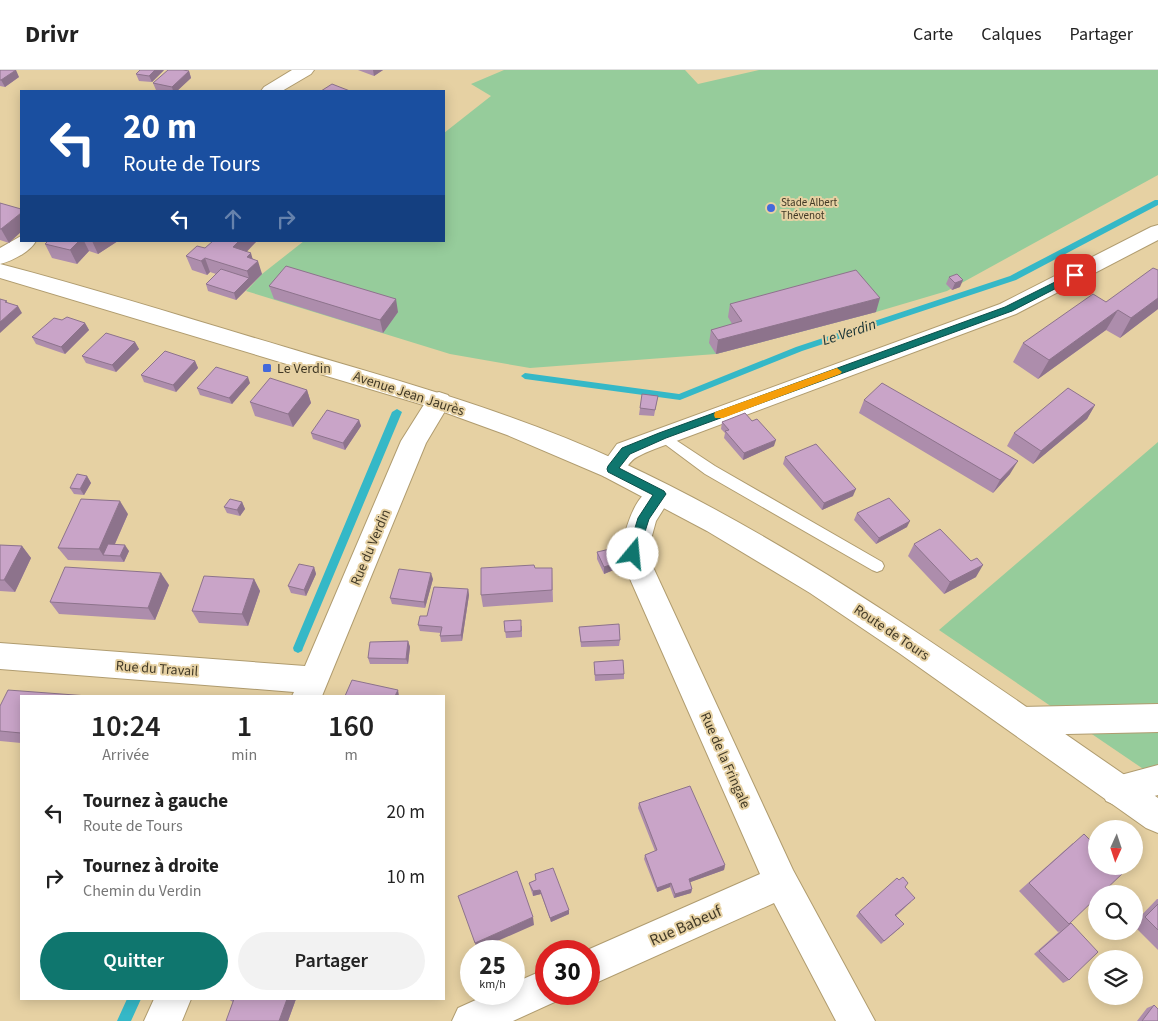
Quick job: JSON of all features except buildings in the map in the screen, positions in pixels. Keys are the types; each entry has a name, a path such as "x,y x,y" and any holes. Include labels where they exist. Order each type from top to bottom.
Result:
{"main road":[{"path":"272,90 305,70"},
{"path":"612,469 626,451 662,436 1008,309 1158,232"},
{"path":"0,257 24,242"},
{"name":"Avenue Jean Jaurès","path":"0,270 439,401 516,428 612,469"},
{"name":"Rue du Verdin","path":"311,688 414,441 439,401"},
{"name":"Route de Tours","path":"612,469 762,549 820,585 1021,721 1158,817"},
{"name":"Rue de la Fringale","path":"660,494 643,518 633,554 781,882 856,1021"},
{"name":"Rue du Travail","path":"0,656 311,688"},
{"path":"1021,721 1158,718"},
{"path":"1117,790 1158,780"},
{"name":"Rue Babeuf","path":"600,963 781,882"},
{"path":"471,1021 535,992"},
{"path":"163,1021 173,1000"}],"lane":[{"path":"662,436 710,470 877,566"}],"green space":[{"name":"Stade Albert Thévenot","path":"504,70 685,70 698,84 759,70 1158,70 1158,175 947,291 876,312 716,354 530,368 450,354 246,291 262,274 303,242 445,242 445,132 491,96 471,84"},
{"path":"1158,442 1158,779 939,630"}],"waterway":[{"name":"Le Verdin","path":"525,376 680,397 799,349 1013,278 1158,202"},
{"name":"Le Verdin","path":"298,648 397,412"},
{"name":"Le Verdin","path":"124,1021 134,1000"}],"slow traffic":[{"path":"719,415 837,372"}],"place":[{"name":"Stade Albert Thévenot","path":"771,208"},
{"name":"Le Verdin","path":"267,368"}],"route":[{"path":"633,554 643,518 660,494 612,469 626,451 662,436 1008,309 1075,275"}]}
